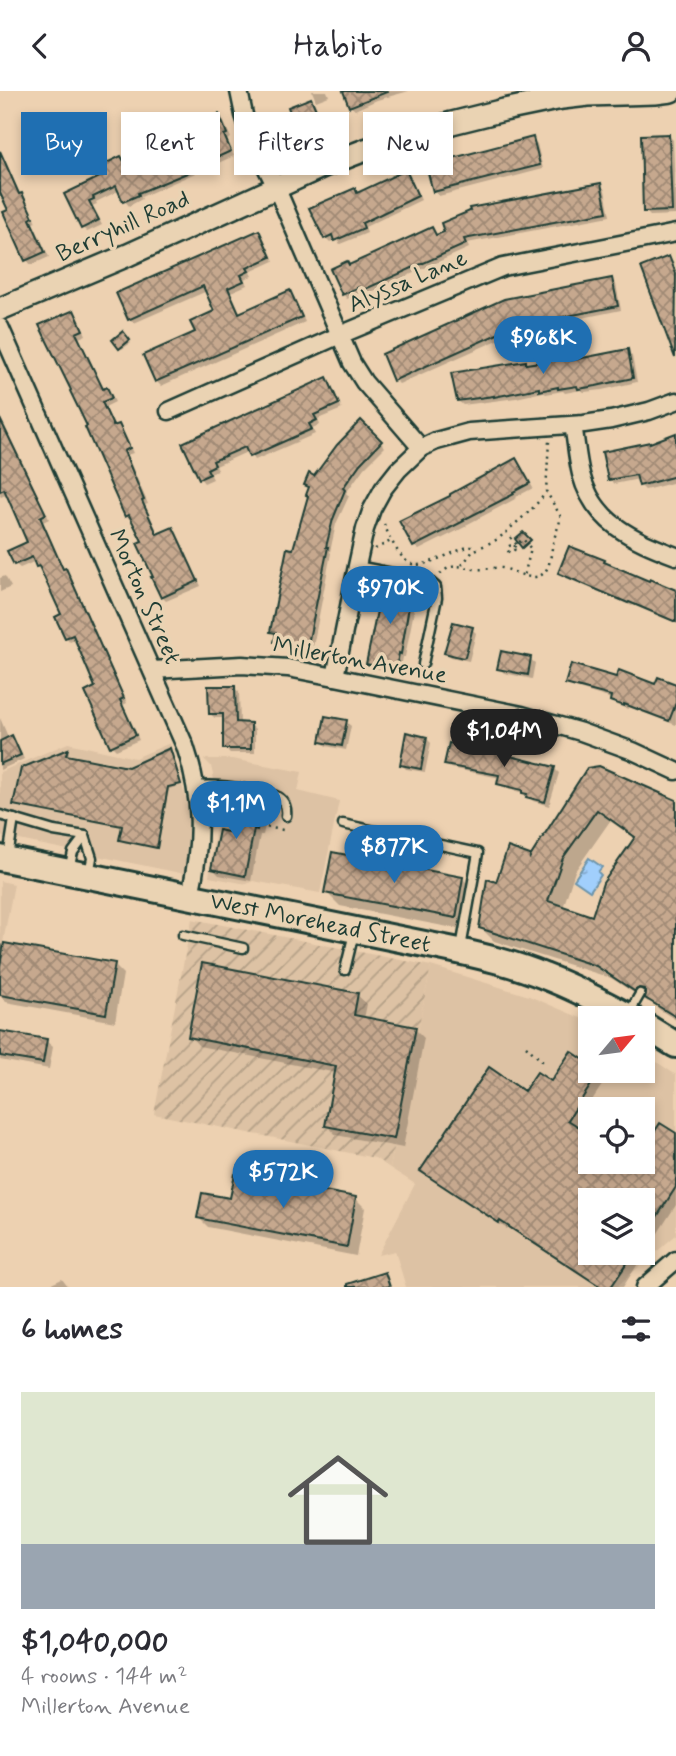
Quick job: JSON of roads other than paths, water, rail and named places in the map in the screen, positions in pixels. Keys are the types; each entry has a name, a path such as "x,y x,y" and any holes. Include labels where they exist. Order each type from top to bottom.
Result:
{"main road":[{"name":"West Morehead Street","path":"4,858 460,951 545,976 609,1006"},
{"name":"West Morehead Street","path":"655,1032 676,1045"}],"street":[{"path":"239,91 253,141 276,187 352,363 421,448"},
{"name":"Berryhill Road","path":"0,309 365,150 504,110 588,95 671,91"},
{"name":"Alyssa Lane","path":"169,411 503,267 676,233"},
{"name":"Morton Street","path":"0,327 185,746 196,786 200,833 190,896"},
{"path":"335,677 365,529 372,509 398,470 421,448 469,432 611,420 676,401"},
{"path":"573,425 581,474 589,496 602,515 621,532 676,556"},
{"name":"Millerton Avenue","path":"152,670 242,665 288,668 335,677 523,715 633,751 676,771"},
{"path":"645,1287 676,1260"}],"lane":[{"path":"357,566 429,580 436,587 437,598 423,664"},
{"path":"196,786 227,785 277,796 284,803 286,816"},
{"path":"0,815 85,837"},
{"path":"4,858 14,819"},
{"path":"343,824 478,853 460,951"},
{"path":"78,873 73,852 85,837"},
{"path":"78,873 92,858 85,837"},
{"path":"345,970 355,930"},
{"path":"183,935 243,948"},
{"path":"637,1006 640,994"}],"water":[{"path":"589,858 602,867 598,872 601,875 590,891 574,880"}]}
